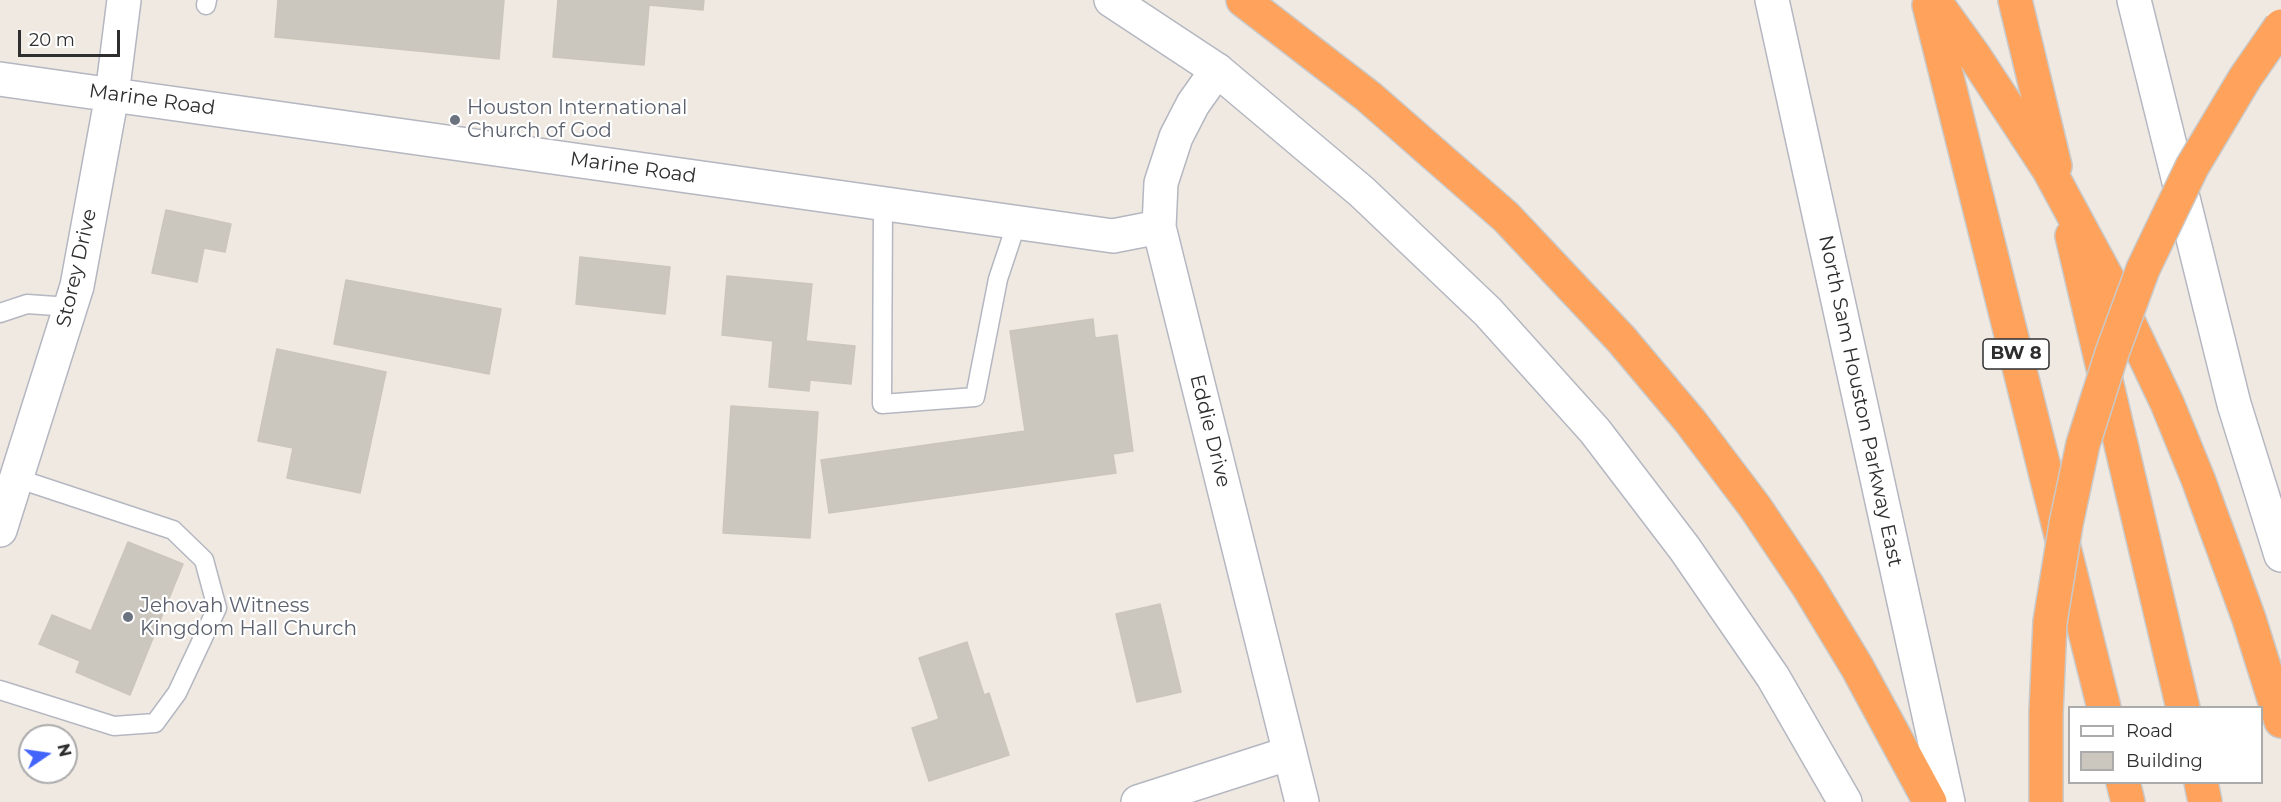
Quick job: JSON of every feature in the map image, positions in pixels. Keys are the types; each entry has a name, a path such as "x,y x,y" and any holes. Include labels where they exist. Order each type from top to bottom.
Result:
{"highway":[{"path":"1243,0 1369,97 1506,217 1621,339 1690,421 1755,507 1857,667 1930,802"},
{"name":"BW 8","path":"1928,0 2104,706"},
{"path":"1934,0 1975,57 2049,170 2110,283 2168,403 2249,619 2281,722"},
{"path":"2015,0 2183,706"},
{"path":"2046,802 2046,713 2050,622 2066,524 2083,444 2112,353 2143,269 2192,167 2245,78 2281,26"},
{"path":"2123,784 2128,802"},
{"path":"2201,784 2205,802"}],"street":[{"name":"Storey Drive","path":"0,530 77,286 112,95 124,0"},
{"path":"1111,0 1217,70 1362,192 1488,312 1595,431 1685,549 1773,677 1845,802"},
{"path":"2112,0 2143,41"},
{"path":"2133,0 2234,404 2281,555"},
{"name":"North Sam Houston Parkway East","path":"1779,8 1948,802"},
{"name":"Eddie Drive","path":"1217,70 1193,104 1176,137 1161,183 1159,227 1302,802"},
{"name":"Marine Road","path":"0,79 1113,236 1159,227"},
{"path":"1138,802 1290,753"}],"lane":[{"path":"883,203 882,404 975,397 998,279 1017,222"},
{"path":"0,313 27,304 70,307"},
{"path":"0,690 114,726 155,723 177,693 217,608 204,560 173,530 16,478"}],"building":[{"path":"278,0 504,0 499,59 275,37"},
{"path":"558,0 704,0 703,10 649,5 644,65 553,57"},
{"path":"166,210 231,224 225,252 204,248 197,282 152,273"},
{"path":"580,257 670,267 665,314 576,304"},
{"path":"727,276 812,284 806,341 855,346 851,384 810,380 809,391 769,387 773,341 722,335"},
{"path":"346,280 501,309 489,374 334,344"},
{"path":"1093,319 1095,338 1117,335 1133,451 1113,454 1116,473 829,513 821,460 1025,431 1010,331"},
{"path":"277,349 386,372 360,493 287,478 293,448 258,441"},
{"path":"731,406 818,412 810,538 723,533"},
{"path":"128,542 183,564 130,695 76,672 80,661 39,644 52,615 91,631"},
{"path":"1160,604 1181,692 1137,702 1116,614"},
{"path":"967,642 984,695 989,693 1009,755 929,781 912,728 939,719 919,658"}],"place":[{"name":"Houston International Church of God","path":"455,120"},
{"name":"Jehovah Witness Kingdom Hall Church","path":"128,617"}]}
